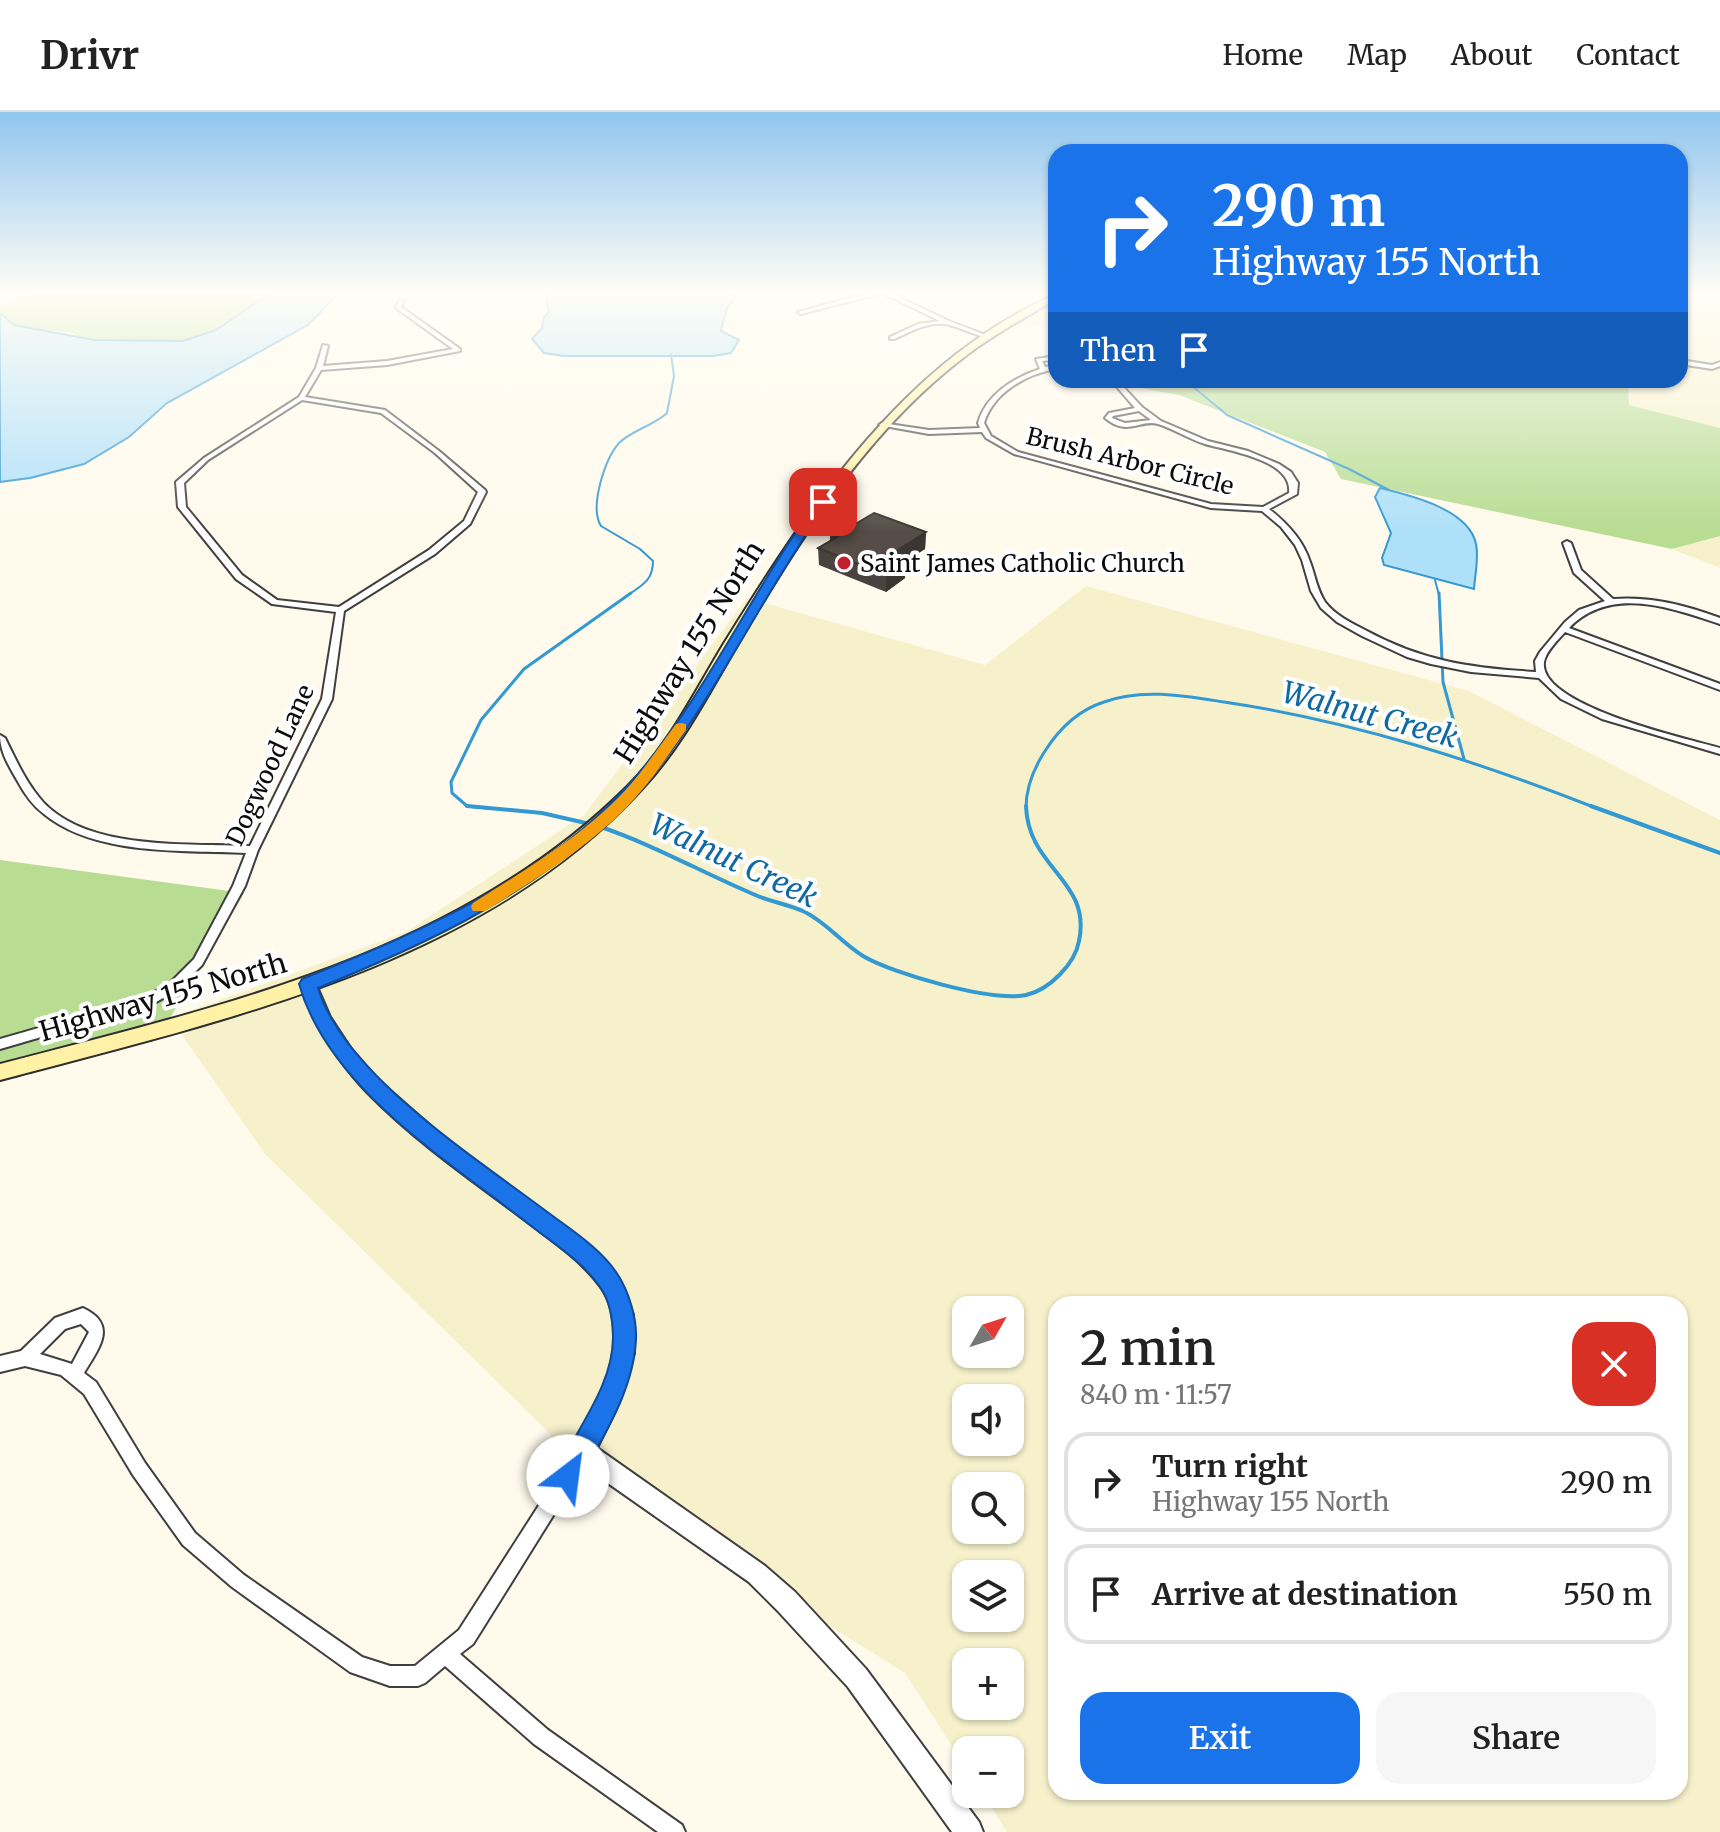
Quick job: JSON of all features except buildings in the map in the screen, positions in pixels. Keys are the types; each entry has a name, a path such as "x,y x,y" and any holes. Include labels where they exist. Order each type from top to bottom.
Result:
{"main road":[{"name":"Highway 155 North","path":"0,1072 308,984 396,949 511,888 575,843 636,788 689,714 787,551 882,425 941,371"}],"street":[{"path":"301,398 383,411 437,452 482,492 467,522 432,552 340,610 275,602 239,577 182,507 180,482 206,459 301,398 317,371"},
{"name":"Brush Arbor Circle","path":"1034,371 1022,376 987,409 981,419 982,430 992,441 1010,451 1218,507 1264,509 1287,500 1296,491 1293,479 1284,470 1156,421 1139,409 1121,388"},
{"name":"Brush Arbor Circle","path":"1139,409 1111,414 1108,418 1114,423 1128,426 1156,421"},
{"path":"882,425 929,432 982,430"},
{"path":"1264,509 1294,538 1305,557 1318,597 1341,620 1399,652 1424,661 1455,668 1542,675"},
{"path":"1567,543 1577,571 1612,603"},
{"path":"1720,621 1656,604 1612,603 1584,611 1540,656 1542,675 1562,695 1593,712 1720,751"},
{"name":"Dogwood Lane","path":"0,1044 147,1002 173,987 198,962 239,886 253,850 327,699 340,610"},
{"path":"1565,629 1720,687"},
{"path":"0,738 28,789 48,813 80,833 150,844 253,850"},
{"path":"0,1364 25,1358 65,1368 90,1388 139,1469 189,1539 238,1581 357,1665 390,1676 418,1676 447,1655 479,1619 583,1452 611,1394 625,1338 621,1307 610,1282 581,1251 404,1115 371,1083 334,1037 313,1001 308,984"},
{"path":"25,1358 60,1323 83,1316 97,1329 94,1341 74,1376"},
{"path":"583,1452 757,1574 795,1610 857,1678 969,1832"},
{"path":"447,1655 541,1737 675,1832"}],"shaded area":[{"path":"1688,371 1720,371 1720,428 1629,405 1628,388 1688,388"},
{"path":"1720,536 1720,568 1672,549"},
{"path":"1086,586 1469,691 1720,820 1720,1832 1007,1832 992,1808 1024,1808 1024,1736 952,1736 952,1746 905,1673 597,1480 265,1154 170,1018 406,932 584,815 747,598 985,665"}],"green space":[{"path":"1140,388 1628,388 1629,405 1720,428 1720,536 1672,549 1341,479 1325,452 1179,395"},
{"path":"0,860 244,893 170,1018 91,1047 0,1068"}],"water":[{"path":"0,371 224,371 167,403 129,437 84,464 0,482"},
{"path":"1380,488 1436,506 1462,521 1476,544 1474,589 1384,565 1382,558 1391,533 1375,497"}],"waterway":[{"name":"Walnut Creek","path":"631,593 649,577 653,561 640,549 601,526 597,507 600,483 619,443 667,413 673,371"},
{"path":"1195,388 1227,415 1389,490"},
{"path":"1435,580 1439,595"},
{"name":"Walnut Creek","path":"467,806 452,793 451,782 481,720 524,669 631,593"},
{"path":"1439,593 1443,682 1464,759"},
{"name":"Walnut Creek","path":"1026,806 1037,764 1070,721 1104,702 1133,695 1164,694 1272,710 1367,731 1505,774 1596,808"},
{"name":"Walnut Creek","path":"467,806 542,813 590,824"},
{"name":"Walnut Creek","path":"467,806 487,808"},
{"name":"Walnut Creek","path":"598,826 638,841 759,897 805,912 855,951 896,971 943,985 1010,996 1035,992 1060,975 1077,950 1081,920 1068,888 1037,845 1029,827 1026,806"},
{"name":"Walnut Creek","path":"1591,806 1720,853"}],"slow traffic":[{"path":"479,907 555,858 606,816 636,788 681,727"}],"place":[{"name":"Saint James Catholic Church","path":"844,563"}],"route":[{"path":"568,1476 611,1394 619,1366 625,1338 621,1307 610,1282 581,1251 404,1115 371,1083 334,1037 313,1001 308,984 430,934 491,900 555,858 622,802 646,775 689,714 787,551 823,502"}]}
